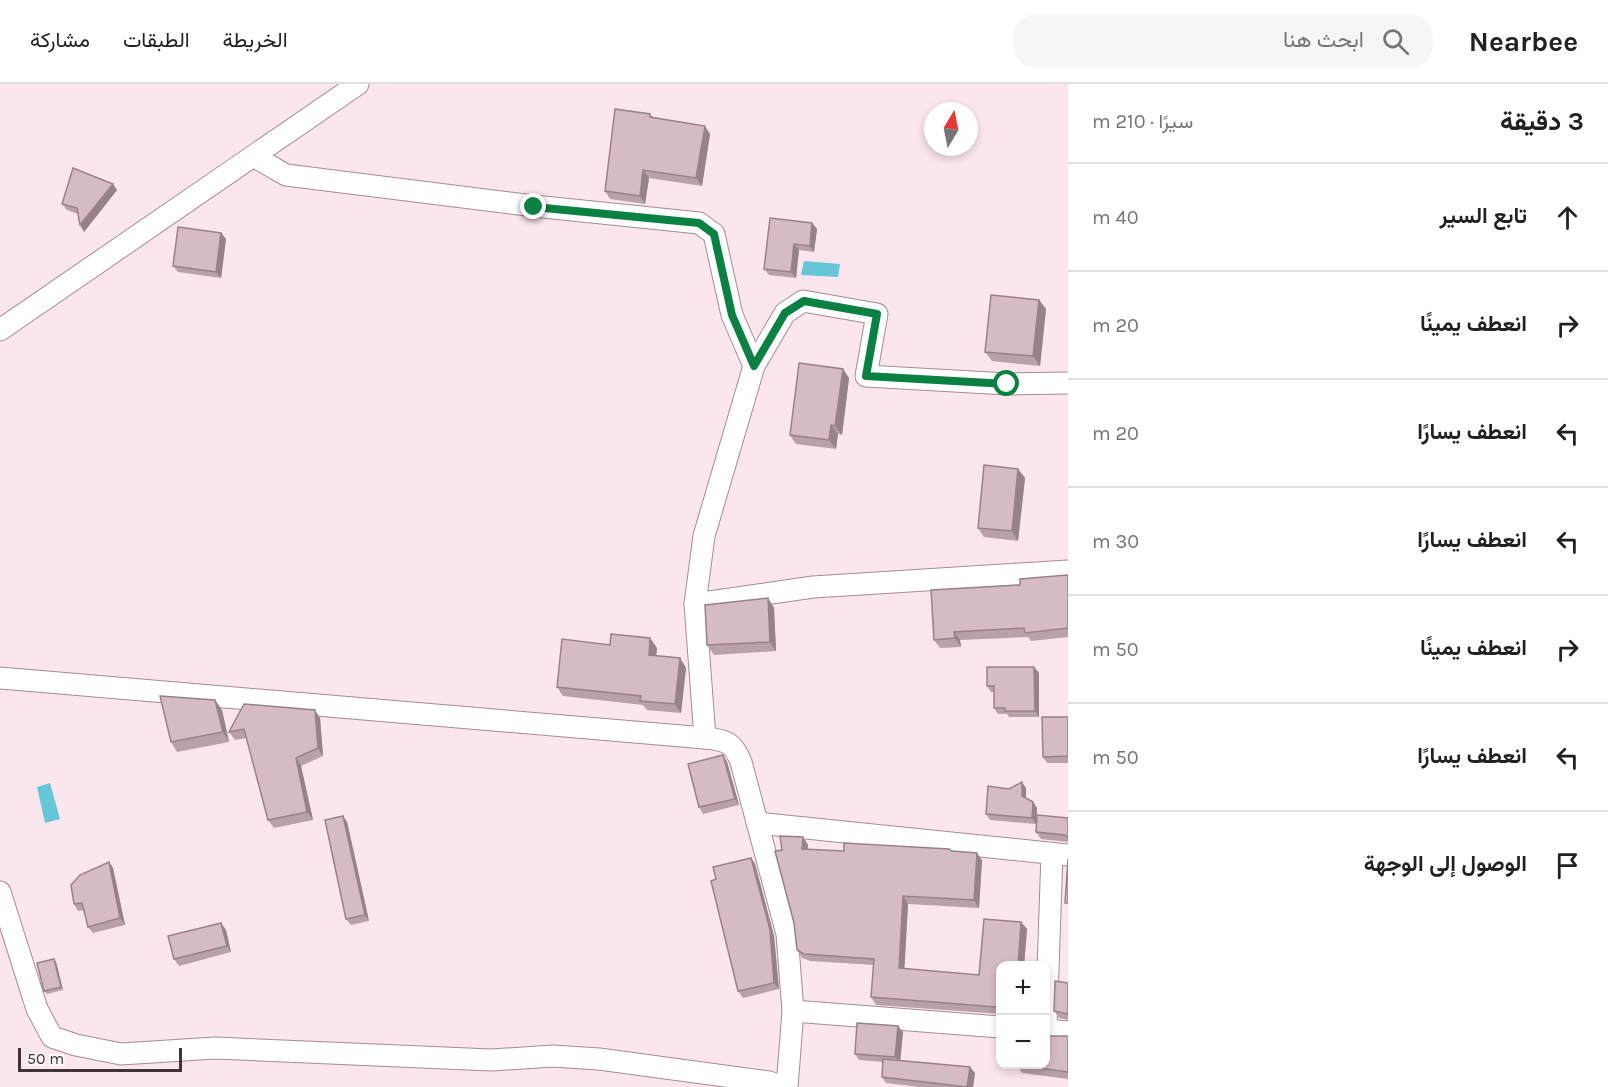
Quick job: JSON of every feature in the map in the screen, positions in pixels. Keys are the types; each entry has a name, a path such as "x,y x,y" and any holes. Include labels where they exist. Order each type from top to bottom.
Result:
{"street":[{"path":"0,330 358,84"},
{"path":"253,156 286,175 534,207 699,223 714,234 732,315 754,366"},
{"path":"705,738 695,604 704,536 754,366 785,313 804,301 877,314 866,376 1007,384 1068,383"},
{"path":"695,604 813,586 1068,572"},
{"path":"0,678 705,738 725,742 735,747 787,934 793,1011 785,1087 769,1082 645,1064 576,1057 491,1060 215,1048 121,1054 76,1045 52,1037 37,1009 0,892"},
{"path":"757,823 1060,854 1047,1015"},
{"path":"793,1011 996,1027"},
{"path":"1050,1029 1068,1032"}],"water":[{"path":"804,261 840,264 838,277 801,275"},
{"path":"50,783 60,819 45,823 37,787"}],"building":[{"path":"615,109 705,126 696,178 643,170 640,196 605,191"},
{"path":"73,168 113,184 80,225 77,208 62,204"},
{"path":"770,218 812,223 810,246 794,244 791,272 764,269"},
{"path":"178,227 221,233 216,272 173,266"},
{"path":"991,295 1039,300 1033,356 985,352"},
{"path":"799,363 843,369 835,426 831,425 829,440 790,435"},
{"path":"984,465 1018,469 1012,531 978,528"},
{"path":"1068,575 1068,628 1025,633 1024,628 954,632 955,638 934,640 931,590 1020,585 1020,579"},
{"path":"768,598 770,642 707,645 705,605"},
{"path":"611,634 650,638 649,655 680,658 675,704 640,701 641,696 557,687 562,639 610,645"},
{"path":"987,667 1034,667 1035,711 1005,711 1005,708 994,708 994,686 987,686"},
{"path":"160,696 215,700 223,732 171,742"},
{"path":"244,704 315,710 318,748 296,758 307,812 268,820 244,729 229,732"},
{"path":"1042,717 1068,717 1068,756 1043,757"},
{"path":"723,755 735,799 699,807 688,764"},
{"path":"1022,782 1022,796 1033,802 1032,818 986,814 988,786 1009,789"},
{"path":"1037,815 1068,818 1068,838 1065,835 1036,832"},
{"path":"343,816 365,915 346,919 325,820"},
{"path":"780,836 803,837 802,849 844,851 844,843 949,849 977,853 974,900 903,896 899,968 979,975 984,919 1021,922 1018,961 996,961 996,1007 871,997 874,959 804,954 797,950 794,923 775,851 782,850"},
{"path":"751,858 770,930 774,983 738,991 711,881 716,879 713,867"},
{"path":"1068,859 1068,903 1065,903"},
{"path":"109,862 120,918 88,927 82,903 74,904 71,885 80,875"},
{"path":"221,923 227,946 174,959 168,936"},
{"path":"54,959 61,987 44,991 37,963"},
{"path":"1055,981 1068,983 1068,1014 1054,1011"},
{"path":"857,1023 898,1026 895,1057 855,1054"},
{"path":"1050,1036 1068,1036 1068,1072 1046,1069 1050,1069"},
{"path":"883,1059 970,1067 967,1087 882,1077"}],"route":[{"path":"534,207 636,215 707,226 714,234 732,315 754,366 785,313 804,301 877,314 866,376 1007,384"}]}
